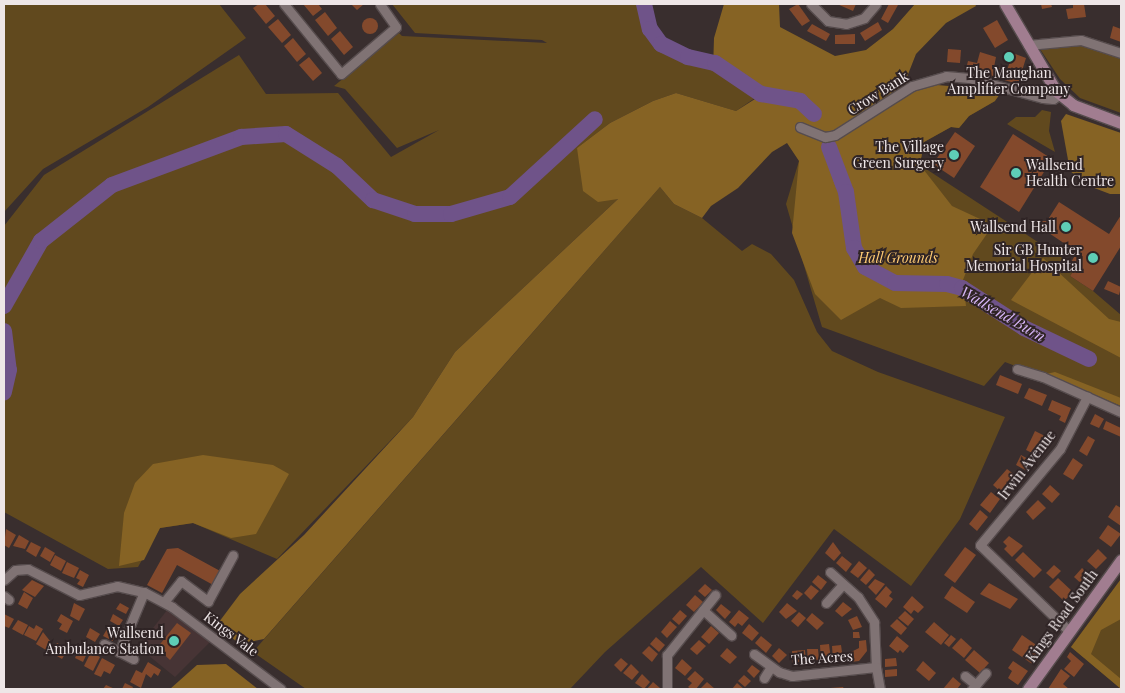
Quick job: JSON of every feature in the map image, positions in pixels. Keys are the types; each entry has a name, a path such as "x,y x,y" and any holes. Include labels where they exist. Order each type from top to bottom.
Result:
{"street":[{"path":"284,4 342,74 396,27 380,4"},
{"path":"811,4 828,21 846,24 864,18 876,4"},
{"path":"1005,4 1059,95 1081,109 1121,123"},
{"path":"1028,45 1081,40 1121,53"},
{"name":"Crow Bank","path":"800,127 825,137 835,135 900,92 946,76 969,78 1043,98 1053,99 1059,95"},
{"path":"1017,369 1121,412"},
{"name":"Irwin Avenue","path":"1068,630 980,545 1060,449 1087,397"},
{"name":"Kings Vale","path":"164,602 181,581 208,601 233,555"},
{"name":"Kings Road South","path":"1029,689 1068,630 1121,560"},
{"name":"Kings Vale","path":"4,580 15,570 28,569 79,595 117,586 144,592 164,602 281,689"},
{"path":"830,572 858,597 874,622 876,667 880,689"},
{"path":"826,603 843,584"},
{"path":"119,652 136,618 144,592"},
{"path":"667,689 667,655 715,595"},
{"path":"702,610 731,635"},
{"path":"104,644 133,659"},
{"name":"The Acres","path":"754,654 772,667 792,676 876,667"},
{"name":"The Acres","path":"764,678 772,667"},
{"path":"966,676 974,687 986,673"}],"shaded area":[{"path":"832,146 845,167 846,192 836,188 830,171 825,148"},
{"path":"168,609 211,641 175,677 138,647"}],"green space":[{"path":"4,4 219,4 246,38 148,107 43,169 4,212"},
{"path":"392,4 639,4 647,32 660,48 713,70 755,98 736,111 676,93 653,101 610,123 577,148 619,198 455,352 413,417 277,559 193,523 160,528 138,567 108,569 4,512 4,226 44,175 239,55 266,94 338,93 391,157 439,130 397,148 345,89 334,86 399,33 402,36 547,43 542,40 415,33"},
{"path":"724,4 779,4 780,27 835,56 866,50 893,29 915,4 975,4 976,6 946,23 916,54 905,82 1002,91 995,101 969,116 959,128 951,127 924,142 920,165 952,206 993,225 973,254 963,280 966,306 901,308 880,298 841,320 815,294 792,233 799,161 787,143 772,152 738,188 711,206 702,218 674,204 660,187 264,639 240,644 216,626 240,594 304,535 413,417 455,352 618,199 598,202 583,191 577,148 610,123 653,101 676,93 736,111 755,99 713,70 714,38"},
{"path":"1079,43 1121,57 1121,113 1080,98 1060,79 1040,49 1042,46"},
{"name":"Hall Grounds","path":"964,85 982,88 995,101 969,116 959,128 951,127 924,142 920,165 1076,267 1070,276 1093,291 1121,315 1121,406 1046,374 1036,374 1005,362 984,386 822,327 786,204 799,161 926,87"},
{"path":"1042,110 1051,112 1049,131 1055,152 1007,124 1016,117 1035,117"},
{"path":"1066,114 1121,133 1121,194 1110,194 1089,186 1070,171 1061,121"},
{"path":"660,187 674,204 702,218 742,251 752,244 771,254 794,280 817,332 832,351 878,372 1005,417 960,519 911,586 834,529 763,623 701,567 605,652 570,689 306,689 253,652"},
{"path":"1043,258 1109,319 1121,322 1121,358 1011,300"},
{"path":"1055,372 1121,398 1121,406 1046,374"},
{"path":"203,455 273,465 289,474 256,534 231,538 193,523 160,528 144,560 119,566 124,513 135,483 153,464"},
{"path":"1121,579 1121,689 1071,647"},
{"path":"1121,579 1121,619 1101,630 1091,654 1121,679 1121,689 1071,647"},
{"path":"226,664 258,689 170,689 197,665"}],"building":[{"path":"259,4 265,4 275,16 266,24 253,8"},
{"path":"303,4 318,4 322,9 313,16"},
{"path":"351,4 364,4 357,10"},
{"path":"798,4 810,21 802,26 789,9"},
{"path":"837,4 856,4 853,11"},
{"path":"889,4 898,5 888,23 881,19"},
{"path":"1041,4 1051,4 1052,7 1042,9"},
{"path":"1073,4 1084,4 1086,17 1068,19 1066,9 1073,8"},
{"path":"325,12 337,28 328,36 315,20"},
{"path":"370,18 376,20 378,26 376,32 370,34 364,32 362,26 364,20"},
{"path":"278,19 291,35 282,43 268,27"},
{"path":"997,20 1008,40 995,48 983,28"},
{"path":"878,22 882,30 865,41 860,33"},
{"path":"812,24 830,34 826,41 807,31"},
{"path":"1113,26 1121,29 1121,42 1110,38"},
{"path":"340,31 353,47 344,55 331,39"},
{"path":"855,34 855,44 835,44 835,35"},
{"path":"293,38 306,54 297,62 284,46"},
{"path":"948,49 961,50 960,63 947,62"},
{"path":"980,52 996,57 994,67 1007,70 1013,53 1026,58 1018,84 966,69 968,61 977,63"},
{"path":"309,57 322,73 313,81 299,65"},
{"name":"The Village Green Surgery","path":"955,132 975,146 954,178 933,164"},
{"name":"Wallsend Health Centre","path":"1013,134 1052,159 1019,212 980,187"},
{"path":"1059,202 1109,234 1121,215 1121,246 1093,291 1070,276 1076,267 1070,264 1077,252 1037,225 1040,221 1047,221"},
{"path":"1108,281 1121,287 1119,295 1104,289"},
{"path":"1000,375 1022,384 1018,394 996,385"},
{"path":"1029,388 1047,395 1042,406 1024,398"},
{"path":"1052,400 1071,408 1065,423 1059,420 1061,416 1048,410"},
{"path":"1095,414 1104,419 1099,428 1090,424"},
{"path":"1106,421 1121,428 1121,437 1103,429"},
{"path":"1035,431 1047,437 1038,456 1026,450"},
{"path":"1088,436 1095,440 1087,456 1079,451"},
{"path":"1021,455 1032,461 1027,471 1016,465"},
{"path":"1073,458 1083,465 1073,480 1063,474"},
{"path":"1007,469 1016,476 1002,493 993,485"},
{"path":"1050,485 1060,494 1052,503 1042,494"},
{"path":"991,492 1000,499 990,513 980,505"},
{"path":"1038,500 1046,508 1033,520 1026,512"},
{"path":"1116,505 1121,508 1121,526 1108,517"},
{"path":"980,510 988,517 977,531 969,524"},
{"path":"1108,525 1121,534 1111,547 1099,538"},
{"path":"6,529 16,535 9,548 4,545"},
{"path":"19,535 29,541 25,549 13,546"},
{"path":"1009,536 1023,546 1012,557 1004,549 1007,546 1003,542"},
{"path":"31,542 41,547 36,557 26,551"},
{"path":"833,542 841,553 834,561 825,553"},
{"path":"45,547 55,553 50,562 40,556"},
{"path":"965,547 976,555 955,583 944,575"},
{"path":"178,548 222,572 215,586 177,565 162,593 147,585 167,549"},
{"path":"1098,549 1107,558 1096,569 1087,561"},
{"path":"1023,552 1042,570 1034,578 1015,560"},
{"path":"55,555 66,561 61,571 50,565"},
{"path":"842,556 852,564 846,572 836,563"},
{"path":"859,561 867,568 858,578 850,572"},
{"path":"67,562 79,568 74,578 62,573"},
{"path":"1054,565 1061,571 1053,579 1046,573"},
{"path":"1082,568 1093,578 1085,587 1074,577"},
{"path":"869,569 875,575 866,585 860,580"},
{"path":"80,570 89,575 83,587 77,584 80,580 76,578"},
{"path":"818,575 827,582 821,590 812,582"},
{"path":"1058,578 1073,592 1064,601 1049,587"},
{"path":"875,579 885,584 876,595 868,587"},
{"path":"32,580 44,586 35,597 22,590"},
{"path":"989,583 1018,599 1010,609 980,594"},
{"path":"705,584 712,590 705,597 698,591"},
{"path":"811,585 819,591 811,600 804,593"},
{"path":"886,586 892,592 889,596 893,599 886,608 875,599"},
{"path":"952,586 975,602 967,613 944,598"},
{"path":"797,590 803,594 797,600 792,596"},
{"path":"24,592 33,598 27,609 18,604"},
{"path":"695,595 703,602 694,612 686,605"},
{"path":"912,596 924,607 918,613 914,610 911,614 903,607"},
{"path":"843,602 852,609 842,617 835,611"},
{"path":"74,603 85,609 79,621 70,616"},
{"path":"120,603 129,608 126,614 116,609"},
{"path":"787,603 797,611 786,619 779,612"},
{"path":"721,604 731,612 725,619 716,610"},
{"path":"680,610 687,616 679,625 672,619"},
{"path":"739,610 749,618 742,626 738,623 735,627 729,622"},
{"path":"905,611 914,619 908,626 898,618"},
{"path":"799,612 806,618 798,627 791,621"},
{"path":"812,613 824,623 817,630 806,620"},
{"path":"4,614 14,619 9,628 4,626"},
{"path":"61,614 73,621 67,633 59,629 62,624 57,621"},
{"path":"113,614 123,620 119,626 110,621"},
{"path":"857,616 862,627 853,630 848,620"},
{"path":"897,619 907,628 901,635 890,626"},
{"path":"18,620 28,625 23,635 12,629"},
{"path":"670,621 677,627 667,638 661,632"},
{"path":"934,622 949,635 941,645 925,632"},
{"name":"Wallsend Ambulance Station","path":"177,623 191,633 170,660 157,648"},
{"path":"749,624 759,633 752,641 742,633"},
{"path":"36,625 43,629 36,641 24,635 29,626 34,629"},
{"path":"711,626 719,633 709,644 701,637"},
{"path":"90,628 100,634 95,642 86,637"},
{"path":"107,629 117,634 113,641 103,636"},
{"path":"43,632 50,641 46,650 36,644"},
{"path":"853,632 859,632 860,638 853,638"},
{"path":"951,635 956,639 949,647 944,643"},
{"path":"1022,635 1042,649 1032,664 1012,650"},
{"path":"761,636 772,645 766,653 755,643"},
{"path":"897,636 909,646 903,653 900,650 898,653 889,646"},
{"path":"656,637 665,645 659,652 650,644"},
{"path":"961,638 972,648 964,658 952,648"},
{"path":"699,640 706,646 697,655 690,649"},
{"path":"866,640 867,651 859,661 850,662 849,653 859,648 859,641"},
{"path":"57,643 68,649 62,659 52,653"},
{"path":"829,644 831,660 821,660 820,645"},
{"path":"81,645 89,649 83,662 75,658"},
{"path":"841,645 843,659 833,660 832,646"},
{"path":"649,646 658,654 652,662 642,653"},
{"path":"727,648 737,657 730,664 720,656"},
{"path":"779,648 787,655 779,663 772,656"},
{"path":"807,649 818,649 819,660 808,661"},
{"path":"805,650 806,663 793,664 792,651"},
{"path":"974,650 989,663 980,673 965,660"},
{"path":"91,652 100,657 93,671 84,666"},
{"path":"1070,652 1084,664 1074,677 1064,669 1071,661 1067,657"},
{"path":"102,658 115,665 110,674 104,671 101,677 94,674"},
{"path":"621,658 628,664 621,672 614,665"},
{"path":"896,658 897,666 885,667 885,659"},
{"path":"682,659 692,668 685,676 675,668"},
{"path":"923,661 936,673 929,681 916,670"},
{"path":"1013,661 1028,671 1018,685 1008,678 1012,671 1008,668"},
{"path":"148,662 161,670 158,676 154,673 151,678 146,674 141,688 130,682 136,670 142,673"},
{"path":"631,664 639,672 632,680 623,673"},
{"path":"752,665 760,671 754,678 747,671"},
{"path":"897,669 897,676 885,677 885,670"},
{"path":"1061,669 1070,676 1063,684 1069,689 1048,689"},
{"path":"695,671 704,679 696,689 691,689 688,687 692,683 687,679"},
{"path":"642,674 650,682 644,689 635,683"},
{"path":"744,675 751,681 745,687 738,681"},
{"path":"953,677 961,684 957,689 943,689"},
{"path":"653,682 660,688 647,689"},
{"path":"707,682 715,689 700,689"},
{"path":"125,683 133,687 132,689 122,689"},
{"path":"737,683 744,689 732,689"},
{"path":"106,685 115,689 103,689"},
{"path":"843,687 844,689 830,689 830,688"}],"waterway":[{"name":"Wallsend Burn","path":"644,4 650,29 661,44 688,57 715,63 761,94 800,101 814,114"},
{"path":"4,306 41,241 112,185 241,137 286,134 337,166 373,200 415,214 451,214 510,197 595,119"},
{"name":"Wallsend Burn","path":"829,147 846,192 854,248 865,267 895,283 947,284 962,288 1024,328 1089,359"},
{"path":"4,331 9,370 4,392"}],"place":[{"name":"The Maughan Amplifier Company","path":"1009,57"},
{"name":"The Village Green Surgery","path":"954,155"},
{"name":"Wallsend Health Centre","path":"1016,173"},
{"name":"Wallsend Hall","path":"1066,227"},
{"name":"Sir GB Hunter Memorial Hospital","path":"1093,258"},
{"name":"Wallsend Ambulance Station","path":"174,641"}]}
